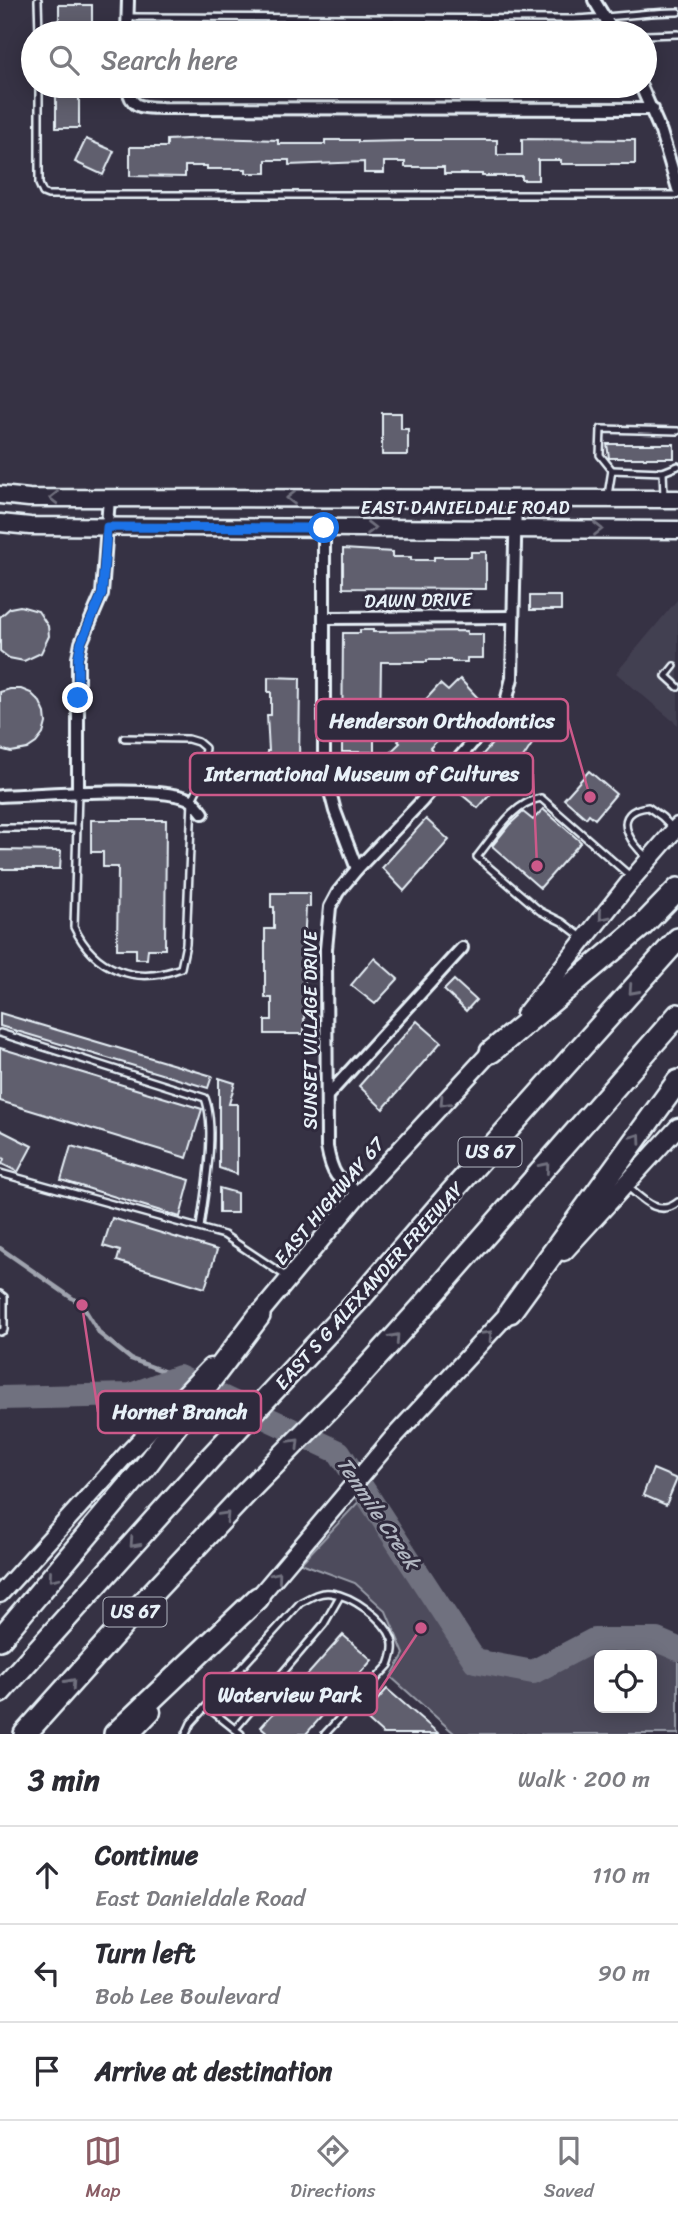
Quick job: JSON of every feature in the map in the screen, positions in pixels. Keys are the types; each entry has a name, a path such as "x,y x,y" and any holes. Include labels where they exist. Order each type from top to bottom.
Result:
{"highway":[{"path":"491,1052 643,925 678,889"},
{"name":"EAST S G ALEXANDER FREEWAY","path":"0,1692 212,1456 360,1298 678,939"},
{"name":"US 67","path":"25,1734 247,1492 349,1388 678,1015"},
{"path":"510,1312 678,1081"},
{"path":"0,1639 144,1468 259,1316"},
{"path":"115,1734 258,1598"}],"main road":[{"name":"EAST DANIELDALE ROAD","path":"0,495 29,498 671,499"},
{"path":"421,498 421,528"},
{"name":"EAST DANIELDALE ROAD","path":"0,523 107,527 678,530"},
{"name":"EAST HIGHWAY 67","path":"0,1594 126,1455 259,1316 360,1193 547,989 584,939 676,828"},
{"path":"131,1734 258,1598 392,1439 678,1127"}],"street":[{"path":"127,18 128,0"},
{"path":"594,0 604,19"},
{"path":"130,98 139,107 162,108 653,109"},
{"path":"647,98 676,173 678,189"},
{"path":"78,792 78,658 81,643 102,594 109,498"},
{"name":"SUNSET VILLAGE DRIVE","path":"360,1193 338,1180 332,1171 327,1147 327,923 330,907 338,892 422,801 506,702 512,678 516,498"},
{"path":"324,528 324,769 335,811 358,869"},
{"name":"DAWN DRIVE","path":"324,618 513,617"},
{"path":"0,796 150,792 192,800 203,813"},
{"path":"327,1096 462,948"}],"lane":[{"path":"38,0 39,21"},
{"path":"127,18 604,19 641,12 678,12"},
{"path":"657,35 678,34"},
{"path":"39,98 39,184 43,193 48,195 678,195"},
{"path":"608,498 611,470 600,454 601,429 678,431"},
{"path":"611,470 663,471 678,466"},
{"path":"663,471 671,499"},
{"path":"674,666 666,676 678,687"},
{"path":"78,792 74,927 80,940 99,961 114,971 129,974 167,974 181,968 186,944 192,800 201,782 205,748 188,739 124,738"},
{"path":"584,939 562,922 540,911 477,857 517,807 541,797 633,878"},
{"path":"649,859 638,850 625,832 626,822 635,810 648,807 676,828"},
{"path":"0,828 77,828"},
{"path":"0,1033 205,1098 210,1110 200,1228"},
{"path":"0,1173 224,1235 289,1279"},
{"path":"626,1185 649,1206 663,1208 678,1202"},
{"path":"0,1294 4,1297 4,1330 0,1332"},
{"path":"186,1734 191,1723 300,1603 328,1592 349,1599 381,1622 393,1640 393,1653 388,1665 325,1734"},
{"path":"235,1729 324,1624 340,1596"},
{"path":"206,1707 241,1734"}],"shaded area":[{"path":"678,599 678,725 616,673"},
{"path":"363,1497 474,1664 533,1676 597,1645 654,1644 678,1654 678,1734 455,1734 391,1677 404,1654 386,1611 355,1583 301,1563"}],"building":[{"path":"59,5 92,5 92,21 59,21"},
{"path":"56,98 79,98 79,128 56,128"},
{"path":"86,139 114,151 103,175 75,162"},
{"path":"522,139 635,140 635,164 561,164 561,160 538,160 538,180 522,180 522,176 444,174 444,167 405,167 405,162 384,162 384,173 364,173 364,162 289,165 289,160 266,160 266,173 246,173 246,169 185,166 185,177 130,176 130,147 167,147 167,140 278,140 278,144 325,144 325,140 497,140 497,155 522,155"},
{"path":"382,413 401,413 401,429 408,429 408,455 382,455"},
{"path":"607,444 674,444 674,458 609,458"},
{"path":"343,549 393,552 393,557 411,557 411,560 471,557 471,552 486,552 486,589 343,588"},
{"path":"530,596 561,596 561,610 530,610"},
{"path":"20,606 38,611 48,626 49,636 41,653 24,661 9,658 0,651 0,617 10,608"},
{"path":"360,630 467,631 467,634 483,634 483,658 467,658 467,662 381,662 380,726 374,726 374,752 342,752 343,633 360,633"},
{"path":"268,677 300,678 299,764 267,764 267,715 271,715"},
{"path":"460,679 479,699 430,748 432,751 398,788 375,767 400,743 398,741 412,725 407,720 440,684 448,691"},
{"path":"10,689 31,693 40,702 46,723 43,734 36,743 27,749 11,752 0,749 0,692"},
{"path":"522,706 547,721 523,758 478,808 456,790 497,738 501,741"},
{"path":"589,771 616,794 595,819 589,814 586,818 564,799"},
{"path":"543,809 581,842 540,888 492,846 523,812 533,820"},
{"path":"426,819 449,840 404,891 382,868"},
{"path":"91,820 166,820 165,949 148,949 147,959 136,959 136,949 117,949 118,867 103,867 103,852 91,852"},
{"path":"0,850 61,851 60,869 0,869"},
{"path":"271,893 310,893 305,926 304,1034 265,1034 265,1020 272,1020 272,998 265,998 265,929 274,929"},
{"path":"374,958 398,979 375,1004 351,985"},
{"path":"454,980 476,1000 466,1011 444,990"},
{"path":"0,1013 212,1076 208,1088 0,1026"},
{"path":"417,1021 441,1042 383,1109 359,1086"},
{"path":"0,1048 202,1109 187,1158 0,1101"},
{"path":"219,1078 235,1083 229,1104 237,1104 237,1174 219,1168"},
{"path":"0,1130 32,1146 18,1172 2,1164 4,1159 0,1156"},
{"path":"71,1146 190,1180 180,1217 61,1180"},
{"path":"219,1188 237,1193 237,1213 219,1213"},
{"path":"112,1218 217,1250 205,1288 117,1261 120,1251 103,1246"},
{"path":"653,1469 677,1479 666,1505 643,1495"},
{"path":"343,1635 372,1660 306,1734 269,1734 261,1727"},
{"path":"387,1689 439,1734 383,1734 363,1716"}],"waterway":[{"path":"0,1248 82,1305 100,1334 131,1359 179,1377"},
{"name":"Tenmile Creek","path":"0,1398 131,1395 179,1377 339,1452 475,1661 533,1672 594,1640 657,1640 678,1649"}],"place":[{"name":"Henderson Orthodontics","path":"590,797"},
{"name":"International Museum of Cultures","path":"537,866"},
{"name":"Hornet Branch","path":"82,1305"},
{"name":"Waterview Park","path":"421,1628"}],"route":[{"path":"78,698 78,658 81,643 102,594 107,527 324,528"}]}
